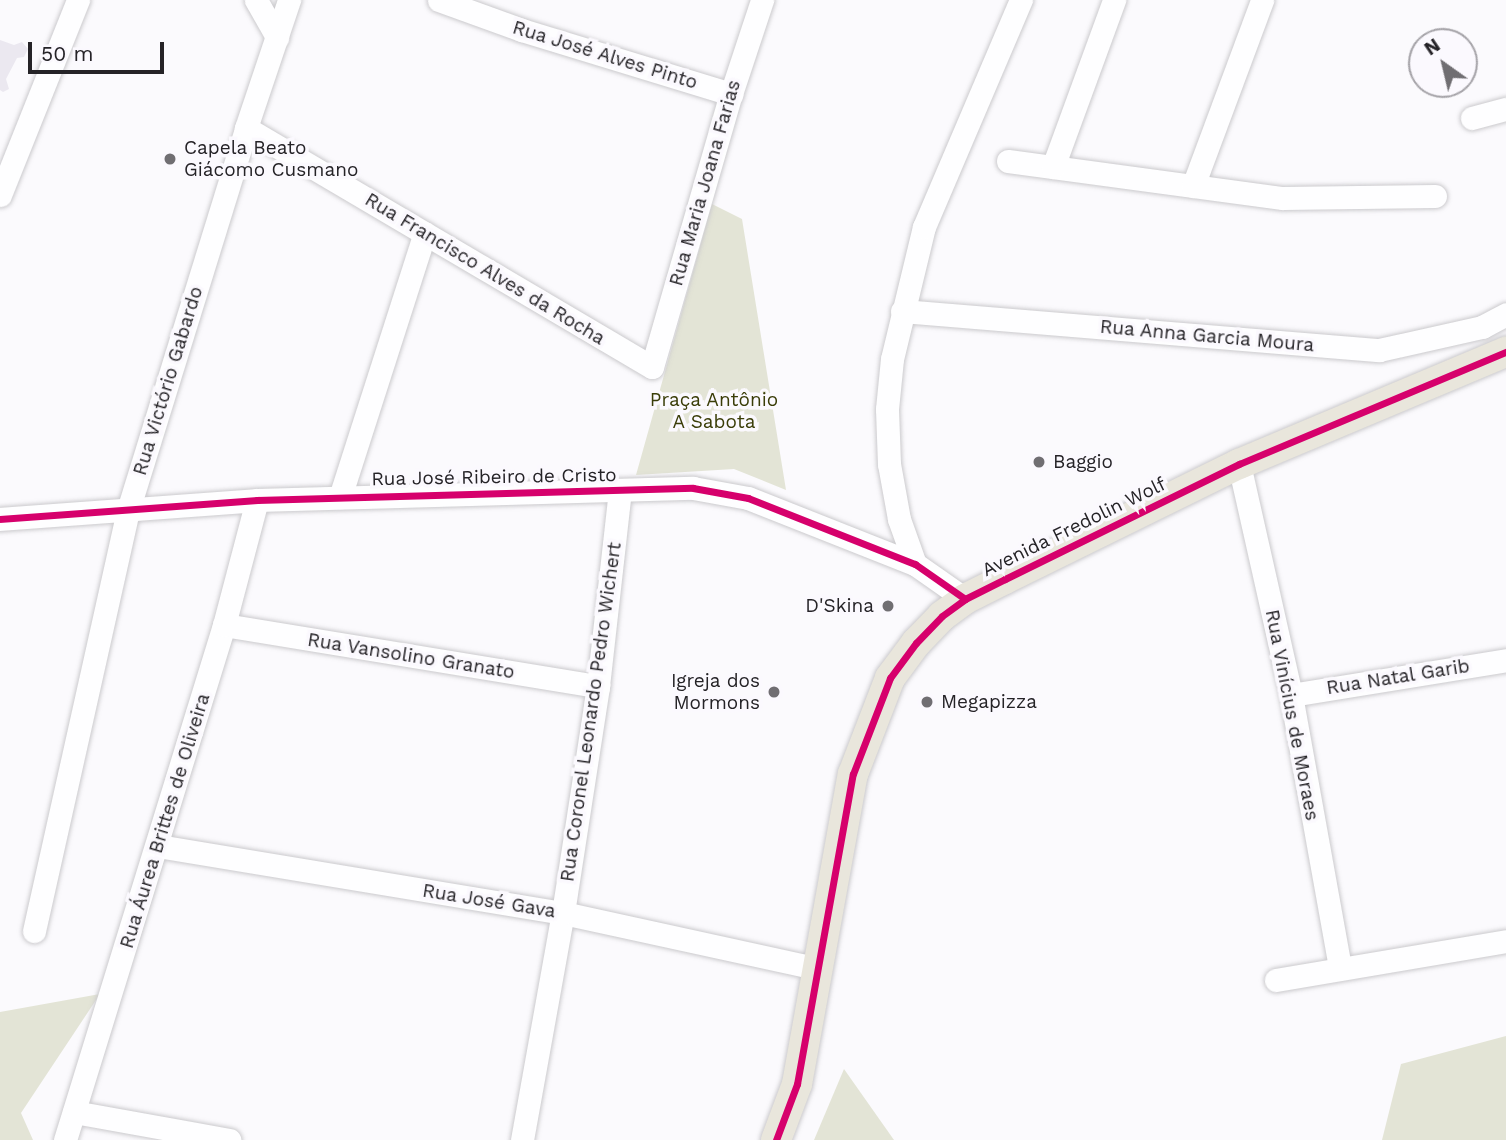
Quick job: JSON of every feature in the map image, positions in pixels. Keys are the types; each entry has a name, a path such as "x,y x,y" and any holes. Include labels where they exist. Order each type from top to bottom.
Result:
{"main road":[{"name":"Avenida Fredolin Wolf","path":"776,1140 797,1084 853,774 890,678 942,616 965,599 1239,464 1506,352"}],"street":[{"path":"0,195 78,0"},
{"path":"256,0 277,37"},
{"name":"Rua Victório Gabardo","path":"34,932 129,508 246,128 289,0"},
{"name":"Rua José Alves Pinto","path":"439,0 522,30 731,94"},
{"name":"Rua Maria Joana Farias","path":"652,367 731,94 762,0"},
{"path":"915,564 899,519 889,464 887,409 892,359 924,226 1021,0"},
{"path":"1053,167 1114,0"},
{"path":"1193,186 1262,0"},
{"path":"1472,118 1506,109"},
{"name":"Rua Francisco Alves da Rocha","path":"246,128 652,367"},
{"path":"1007,161 1283,198 1435,195"},
{"path":"340,497 425,233"},
{"name":"Rua Anna Garcia Moura","path":"902,312 1379,350 1482,327 1506,314"},
{"name":"Rua Vinícius de Moraes","path":"1239,464 1291,695 1340,968"},
{"name":"Rua José Ribeiro de Cristo","path":"0,519 257,500 693,488 748,498 915,564 965,599"},
{"name":"Rua Coronel Leonardo Pedro Wichert","path":"523,1140 564,913 598,686 620,490"},
{"name":"Rua Áurea Brittes de Oliveira","path":"65,1140 158,846 224,625 257,500"},
{"name":"Rua Vansolino Granato","path":"224,625 598,686"},
{"name":"Rua Natal Garib","path":"1291,695 1506,660"},
{"name":"Rua José Gava","path":"158,846 564,913 816,968"},
{"path":"1276,980 1506,941"},
{"path":"74,1112 230,1140"}],"shaded area":[{"path":"0,40 14,45 22,42 28,49 24,57 17,58 6,79 9,89 3,92 0,90"}],"green space":[{"name":"Praça Antônio A Sabota","path":"712,204 742,219 786,490 734,469 636,475"},
{"path":"100,994 21,1113 33,1140 0,1140 0,1012"},
{"path":"1506,1036 1506,1140 1382,1140 1401,1064"},
{"path":"844,1069 894,1140 814,1140"}],"cycle path":[{"path":"776,1140 797,1084 853,774 890,678 916,643 942,616 965,599 1005,579 1239,464 1506,352"},
{"path":"0,519 257,500 693,488 748,498 915,564 965,599"}],"place":[{"name":"Capela Beato Giácomo Cusmano","path":"170,159"},
{"name":"Baggio","path":"1039,462"},
{"name":"D'Skina","path":"888,606"},
{"name":"Igreja dos Mormons","path":"774,692"},
{"name":"Megapizza","path":"927,702"}]}
